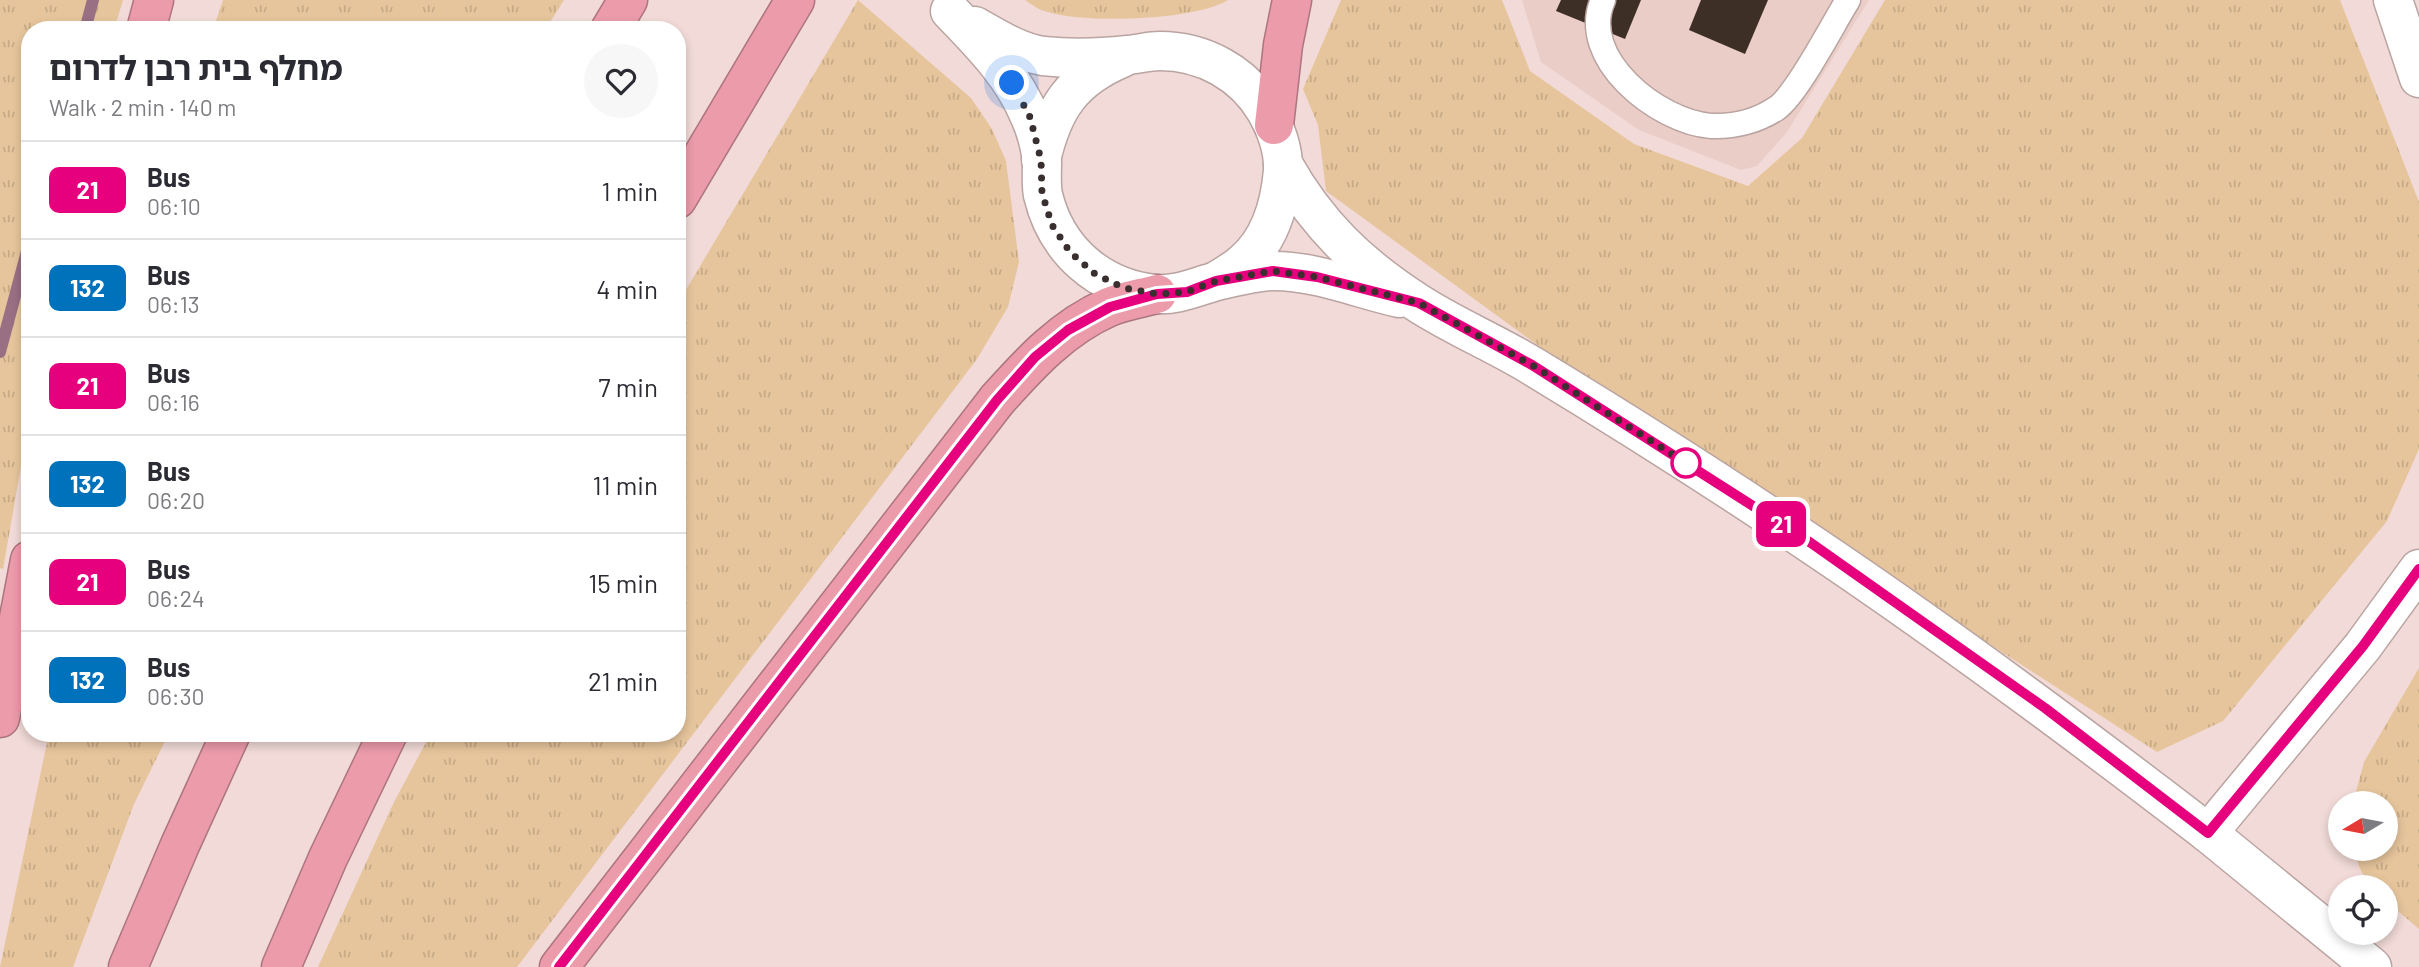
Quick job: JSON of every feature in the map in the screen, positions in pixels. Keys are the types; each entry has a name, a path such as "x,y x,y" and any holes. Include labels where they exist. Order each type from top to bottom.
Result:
{"highway":[{"path":"148,21 154,0"},
{"path":"615,21 628,0"},
{"path":"686,184 795,0"},
{"path":"1273,125 1283,45 1292,0"},
{"path":"559,967 997,400 1035,357 1068,330 1110,307 1157,294"},
{"path":"0,718 21,607"},
{"path":"128,967 227,742"},
{"path":"281,967 328,858 384,742"}],"main road":[{"path":"2393,0 2419,78"},
{"path":"943,6 1006,44 1041,55 1082,58 1157,50 1186,52 1214,62 1239,78 1259,99 1280,144 1283,163 1280,199 1267,233 1246,261 1216,281"},
{"path":"943,6 990,53 1012,83 1030,117 1041,160 1042,193 1052,225 1070,252 1095,274 1124,288 1157,294 1187,292 1216,281 1273,271 1317,277 1419,303"},
{"path":"1041,160 1048,131 1060,105 1078,83 1102,66 1129,55"},
{"path":"1283,163 1307,202 1353,256 1419,303 1532,365 1811,543 2045,708 2208,833 2372,967"},
{"path":"2208,833 2363,646 2419,569"}],"lane":[{"path":"1603,0 1599,8 1598,32 1602,50 1616,73 1657,107 1683,120 1709,125 1735,125 1763,116 1780,106 1799,82 1848,0"}],"shaded area":[{"path":"1522,0 1869,0 1787,132 1757,166 1741,170 1639,130 1541,62"}],"green space":[{"path":"0,0 123,0 117,21 21,21 21,466 3,569 0,568"},
{"path":"223,0 564,0 551,21 216,21"},
{"path":"858,0 971,98 992,129 1006,161 1019,262 1008,307 977,359 517,967 318,967 394,802 426,742 686,742 686,290"},
{"path":"1025,0 1228,0 1190,13 1106,19 1056,14 1039,9"},
{"path":"1341,0 1502,0 1530,71 1634,144 1748,186 1802,138 1885,0 2340,0 2419,202 2419,449 2387,521 2223,721 2157,752 1635,416 1326,191 1318,125 1303,89"},
{"path":"2419,668 2419,929 2398,911 2398,875 2364,875 2358,864 2357,861 2398,861 2398,791 2356,791 2364,762"},
{"path":"47,742 165,742 134,804 73,967 0,967"}],"building":[{"path":"1561,0 1641,0 1625,39 1556,11"},
{"path":"1701,0 1768,0 1745,54 1689,30"}],"waterway":[{"path":"87,21 93,0"},
{"path":"0,352 21,274"}],"bus line":[{"name":"21","path":"559,967 997,400 1035,357 1068,330 1110,307 1157,294 1187,292 1216,281 1273,271 1317,277 1419,303 1532,365 1811,543 1921,619 2045,708 2208,833 2363,646 2419,569"}],"route":[{"path":"1012,83 1030,117 1041,160 1042,193 1052,225 1070,252 1095,274 1124,288 1157,294 1187,292 1216,281 1273,271 1317,277 1419,303 1532,365 1692,467 1686,463"}]}
